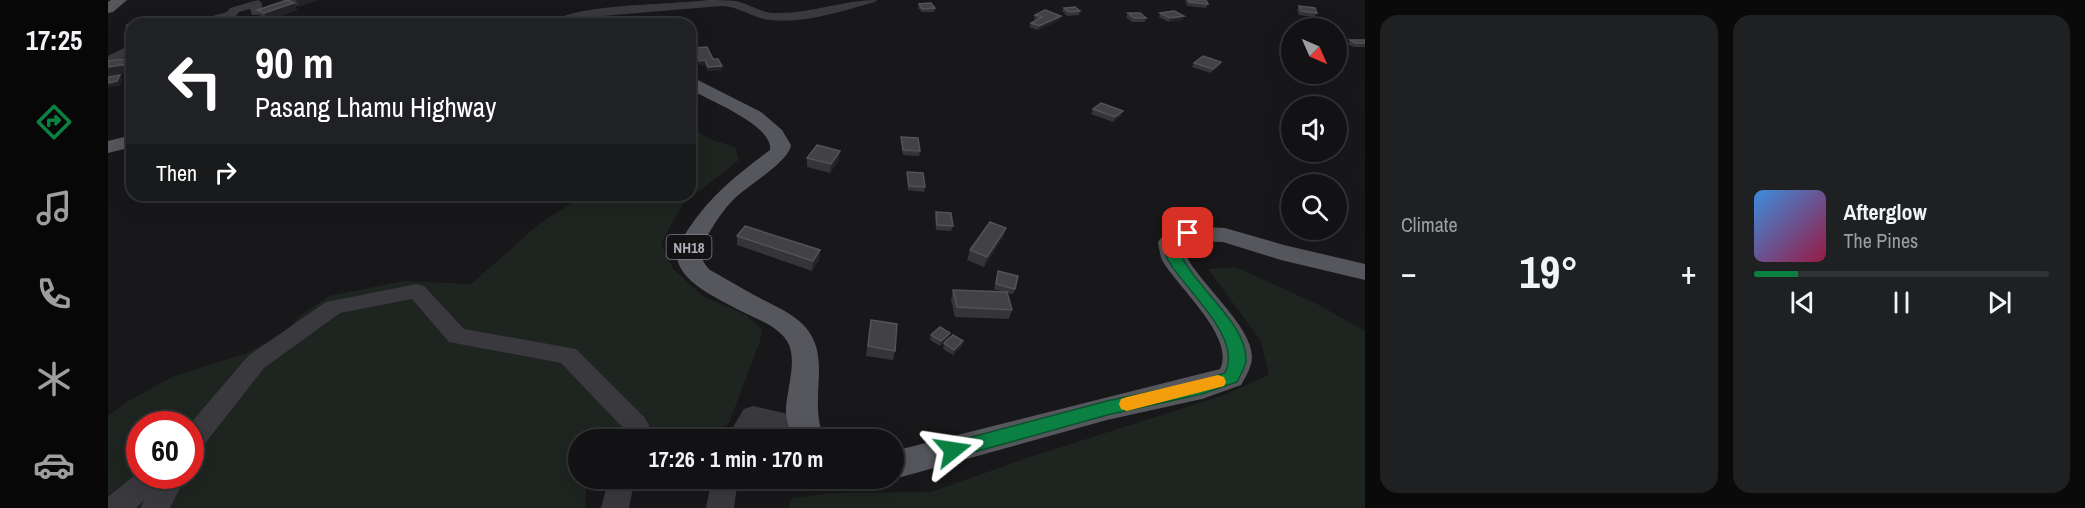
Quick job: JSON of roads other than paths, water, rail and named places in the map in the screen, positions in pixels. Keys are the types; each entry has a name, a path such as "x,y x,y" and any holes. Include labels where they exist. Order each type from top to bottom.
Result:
{"main road":[{"path":"108,9 120,0"},
{"name":"NH18","path":"696,85 719,100 759,119 771,128 781,145 780,152 725,194 708,214 689,244 689,257 692,266 701,276 782,320 796,333 802,343 804,357 800,408 806,429"},
{"path":"108,147 126,142"},
{"path":"904,462 1107,408 1202,387 1231,377 1238,362 1236,344 1206,299 1173,258 1170,242 1188,233 1225,235 1281,252 1365,272"}],"street":[{"path":"218,18 256,3 256,13 270,12 295,0"},
{"path":"572,18 607,11 731,2 751,13 773,17 805,14 871,0"},
{"path":"108,61 126,51"},
{"path":"204,427 256,362 334,307 417,291 456,336 568,355 636,425 635,429"},
{"path":"745,429 753,416 794,429"},
{"path":"116,508 138,489"},
{"path":"155,508 166,489"},
{"path":"615,508 619,489"},
{"path":"720,508 723,489"}]}
